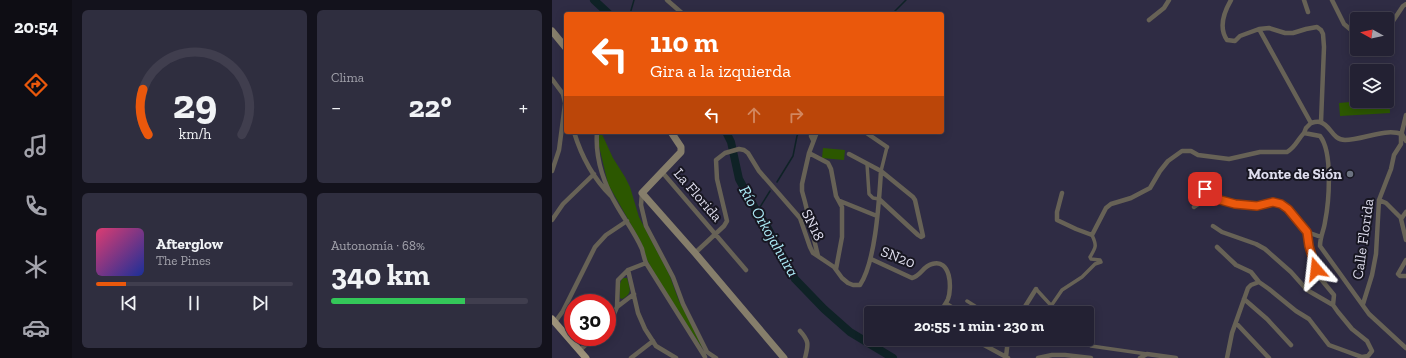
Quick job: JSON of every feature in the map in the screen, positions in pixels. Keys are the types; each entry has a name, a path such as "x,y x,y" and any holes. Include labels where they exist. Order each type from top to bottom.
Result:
{"main road":[{"path":"552,31 564,46"},
{"path":"672,134 681,146 681,152 642,193 784,358"},
{"path":"553,320 585,358"}],"street":[{"path":"667,0 681,12"},
{"path":"1149,20 1164,8 1169,0"},
{"path":"1231,0 1223,16 1223,30 1227,40 1235,41 1240,36 1259,29 1269,28 1289,33 1317,27 1321,30 1323,34 1324,47 1321,122 1336,137 1345,140 1387,133 1397,133 1402,134 1406,141"},
{"path":"1304,0 1308,12"},
{"path":"1332,0 1344,24 1350,29"},
{"path":"1394,21 1403,6 1406,4"},
{"path":"1259,29 1311,123"},
{"path":"552,79 563,94 564,98"},
{"name":"Calle Florida","path":"1363,304 1372,275 1376,254 1379,200 1391,169 1394,155 1401,144 1406,115"},
{"path":"552,171 559,150 564,119"},
{"path":"1025,306 1036,289 1051,306 1062,290 1082,277 1095,264 1101,262 1100,260 1093,260 1090,256 1095,248 1092,235 1106,208 1111,204 1131,198 1150,188 1168,161 1182,151 1191,151 1198,155 1228,159 1260,152 1287,152 1291,150 1311,123 1321,122"},
{"path":"1304,133 1320,136 1324,140 1328,156 1327,202 1325,224 1320,246 1375,320 1406,348"},
{"path":"575,134 581,151 602,188 612,198"},
{"path":"597,134 596,140 601,171 612,198 642,250 646,263 705,356 716,358"},
{"path":"812,134 813,140"},
{"path":"816,134 803,175 802,191 806,202 818,256"},
{"path":"868,134 887,147 881,171 877,216 870,259"},
{"name":"SN18","path":"716,233 727,221 719,190 716,163 718,157 725,153 744,150 748,153 759,171 796,213 804,228 810,247 818,256 836,269 842,278 853,285 857,286 862,283 870,259"},
{"path":"809,153 828,163 831,169 836,196 842,207 842,237 836,269"},
{"path":"849,154 881,171 913,197 923,236 919,236 879,199 873,198 869,194 867,164"},
{"name":"La Florida","path":"662,172 716,233 746,270"},
{"path":"553,217 563,204 594,174"},
{"path":"1201,186 1214,198"},
{"path":"642,193 641,205 646,226 673,276 705,356"},
{"path":"1062,193 1057,212 1057,220 1092,235"},
{"path":"1194,207 1207,198 1214,198 1235,204 1252,206 1273,202 1281,204 1288,209 1307,232 1321,238"},
{"path":"1379,200 1386,203 1401,218 1406,240"},
{"path":"840,201 877,216"},
{"path":"1401,218 1406,212"},
{"path":"553,320 563,310 595,247 606,235 626,221"},
{"path":"1213,226 1222,232 1256,244 1265,249 1291,272 1307,290 1333,304 1348,325 1367,341 1372,351 1368,356 1362,357 1329,345 1309,319 1296,311 1270,289 1259,282 1251,272 1233,262 1217,247"},
{"path":"1307,232 1312,259 1320,278 1334,295 1333,304"},
{"path":"695,253 716,233"},
{"name":"SN20","path":"870,259 912,278 918,276 928,265 933,263 942,265 948,272 950,283 950,292 946,303"},
{"path":"1406,260 1398,274 1400,276 1406,276"},
{"path":"617,307 618,280 628,270 646,263"},
{"path":"628,270 638,313 645,329 656,346 676,358"},
{"path":"1228,358 1232,333 1248,288 1259,282"},
{"path":"617,307 634,294"},
{"path":"1244,299 1268,319 1290,345"},
{"path":"967,301 975,306"},
{"path":"944,306 946,303 951,306"},
{"path":"1236,323 1269,358"},
{"path":"800,331 808,344 805,358"},
{"path":"631,358 652,341"},
{"path":"579,351 584,346"},
{"path":"986,346 1007,357 1008,346"},
{"path":"1091,346 1176,358"},
{"path":"1038,358 1052,354 1091,358"},
{"path":"1140,358 1147,354"}],"green space":[{"path":"1350,102 1350,108 1390,108 1390,113 1340,116 1339,103"},
{"path":"599,134 602,134 613,158 630,187 639,217 669,274 679,301 699,338 703,349 664,290 646,258 641,242 608,184 599,146"},
{"path":"823,148 845,150 844,160 822,158"},
{"path":"623,278 627,278 630,290 628,295 622,299 620,298 620,283"}],"waterway":[{"name":"Río Orkojahuira","path":"594,0 607,12"},
{"path":"631,12 634,0"},
{"path":"894,12 906,0"},
{"name":"Río Orkojahuira","path":"727,134 731,142 739,179 795,279 824,309 850,332 893,358"},
{"path":"777,182 793,156 798,134"},
{"path":"757,212 770,191"}],"place":[{"name":"Monte de Sión","path":"1350,174"}],"route":[{"path":"1205,189 1213,198 1228,203 1257,206 1273,202 1281,204 1288,209 1307,232 1312,259 1316,269"}]}
